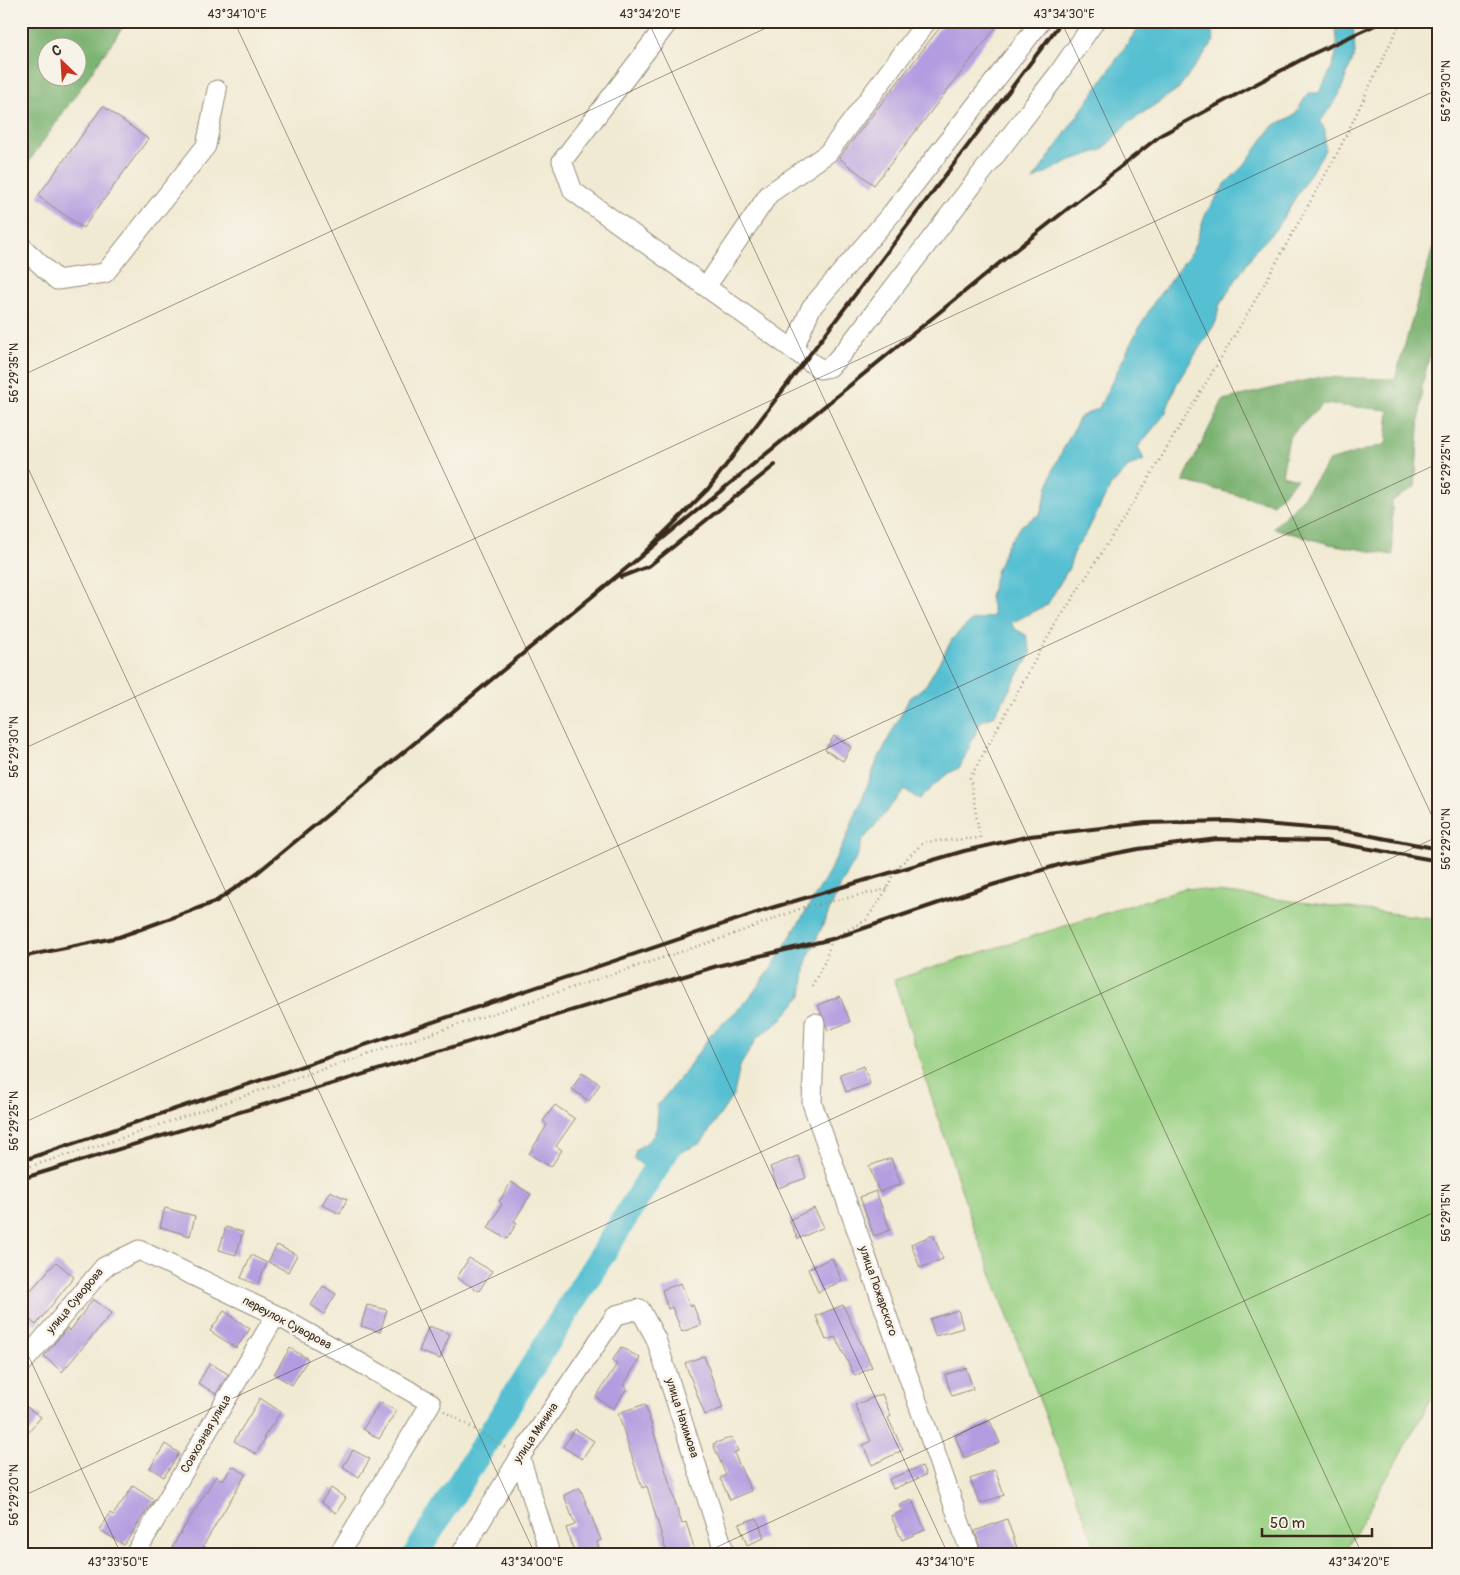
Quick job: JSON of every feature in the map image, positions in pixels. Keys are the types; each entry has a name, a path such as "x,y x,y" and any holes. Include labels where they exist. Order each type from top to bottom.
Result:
{"street":[{"path":"669,21 562,161 573,191 820,369 830,367 847,348 1028,113 1095,21"},
{"path":"706,287 769,194 828,152 927,21"},
{"path":"793,350 811,308 892,213 1041,21"},
{"path":"21,246 58,280 105,273 206,146 217,90"},
{"name":"улица Пожарского","path":"815,1023 812,1103 971,1554"},
{"name":"переулок Суворова","path":"139,1250 276,1314 431,1403"},
{"name":"улица Суворова","path":"21,1365 104,1267 139,1250"},
{"name":"улица Нахимова","path":"616,1315 640,1309 656,1339 725,1554"},
{"name":"Совхозная улица","path":"135,1554 276,1314"},
{"name":"улица Минина","path":"461,1554 520,1456 616,1315"},
{"path":"339,1554 431,1403"},
{"path":"520,1456 550,1554"}],"path":[{"path":"812,986 825,961 832,939 866,920 887,889 895,870 924,842 980,838 970,778 1048,637 1141,490 1248,313 1338,152 1401,21"},
{"path":"21,1169 101,1145 305,1075 726,937 802,908 841,897 887,889"},
{"path":"431,1403 520,1456"}],"green space":[{"path":"21,21 127,21 88,77 88,38 38,38 38,88 80,88 21,173"},
{"path":"1439,226 1439,320 1422,385 1415,487 1392,501 1393,555 1329,544 1273,528 1300,501 1329,461 1386,444 1389,410 1323,404 1289,437 1282,475 1297,479 1273,504 1183,481 1223,400 1320,377 1395,379"},
{"path":"1185,888 1439,919 1439,1385 1344,1554 1101,1554 1097,1551 971,1220 894,980"}],"water":[{"path":"1143,21 1209,21 1214,41 1178,89 1128,123 1102,150 1066,162 1033,180"},
{"path":"1332,21 1353,21 1355,53 1339,95 1320,122 1325,130 1325,150 1276,229 1254,252 1219,306 1216,322 1177,383 1165,414 1138,447 1144,460 1129,466 1110,487 1086,534 1075,549 1069,568 1047,605 1011,623 1015,629 1026,635 1031,653 994,716 981,721 960,767 943,777 919,799 904,790 862,841 857,857 841,885 806,962 802,995 779,1022 757,1038 740,1066 734,1094 701,1143 675,1155 663,1180 634,1159 636,1149 649,1141 655,1132 657,1127 657,1106 684,1073 711,1034 746,1002 771,969 824,881 846,839 877,761 909,699 926,685 953,638 971,621 994,616 990,597 996,572 1007,545 1022,525 1040,514 1054,467 1080,417 1099,408 1133,339 1154,302 1193,250 1206,213 1225,184 1244,165 1273,126 1295,115 1308,93 1319,93 1332,67 1337,49 1336,30"}],"building":[{"path":"945,21 1001,21 874,185 839,158"},
{"path":"103,106 148,139 83,228 38,196"},
{"path":"834,736 851,747 843,761 825,750"},
{"path":"840,996 850,1022 828,1030 818,1005"},
{"path":"864,1066 870,1084 846,1092 840,1074"},
{"path":"582,1073 600,1084 589,1101 572,1089"},
{"path":"555,1105 575,1119 556,1146 562,1150 551,1167 529,1154 547,1125 543,1121"},
{"path":"798,1156 806,1178 778,1188 770,1167"},
{"path":"891,1158 901,1184 879,1192 869,1166"},
{"path":"511,1182 531,1194 514,1221 517,1223 507,1239 488,1228 502,1204 499,1202"},
{"path":"330,1191 347,1199 340,1214 322,1205"},
{"path":"876,1191 890,1230 874,1236 860,1197"},
{"path":"165,1208 195,1216 190,1236 160,1227"},
{"path":"814,1208 824,1227 798,1239 789,1220"},
{"path":"226,1227 243,1232 236,1255 219,1250"},
{"path":"933,1235 943,1259 920,1268 911,1244"},
{"path":"277,1245 297,1255 288,1272 268,1262"},
{"path":"251,1255 267,1263 257,1285 241,1278"},
{"path":"469,1258 492,1271 479,1291 457,1278"},
{"path":"832,1258 842,1281 818,1292 808,1269"},
{"path":"56,1262 74,1277 36,1325 21,1312 21,1301"},
{"path":"681,1283 690,1306 693,1305 701,1325 682,1332 672,1307 668,1309 662,1290"},
{"path":"323,1286 336,1294 324,1314 311,1305"},
{"path":"93,1299 112,1313 62,1372 44,1356 67,1328 70,1331"},
{"path":"367,1305 387,1310 380,1332 361,1326"},
{"path":"843,1305 872,1367 855,1376 835,1337 826,1340 816,1316"},
{"path":"958,1310 963,1328 935,1336 930,1319"},
{"path":"224,1311 250,1329 236,1348 210,1331"},
{"path":"429,1326 450,1334 440,1359 419,1351"},
{"path":"621,1347 640,1358 623,1386 627,1388 613,1409 596,1397 617,1364 612,1361"},
{"path":"290,1348 308,1359 292,1385 274,1374"},
{"path":"704,1356 723,1408 705,1415 685,1363"},
{"path":"210,1363 228,1374 216,1394 198,1383"},
{"path":"966,1368 973,1389 952,1396 945,1375"},
{"path":"882,1394 891,1416 888,1418 903,1450 872,1465 863,1445 871,1441 855,1405"},
{"path":"260,1398 281,1412 263,1438 265,1439 256,1454 234,1441"},
{"path":"380,1402 396,1411 379,1439 363,1429"},
{"path":"21,1403 41,1417 28,1433 21,1428"},
{"path":"645,1404 682,1524 686,1522 696,1554 667,1554 647,1486 642,1488 618,1413"},
{"path":"990,1421 1000,1443 964,1458 955,1436"},
{"path":"575,1429 594,1441 582,1459 563,1447"},
{"path":"732,1437 738,1451 734,1453 751,1491 730,1500 720,1478 726,1475 713,1444"},
{"path":"165,1444 179,1453 164,1477 150,1468"},
{"path":"353,1450 370,1459 359,1477 343,1467"},
{"path":"232,1466 246,1474 203,1546 214,1554 182,1554 172,1547 216,1476 223,1480"},
{"path":"922,1466 926,1475 893,1489 889,1479"},
{"path":"995,1470 1004,1495 980,1504 970,1479"},
{"path":"133,1486 154,1500 124,1545 100,1530 110,1513 113,1515"},
{"path":"331,1488 346,1498 336,1513 321,1502"},
{"path":"580,1488 601,1540 597,1542 601,1554 575,1554 566,1528 575,1525 564,1495"},
{"path":"912,1500 925,1530 902,1540 891,1516 902,1511 899,1505"},
{"path":"757,1518 764,1538 747,1545 739,1524"},
{"path":"1007,1519 1019,1554 982,1554 975,1531"}],"waterway":[{"path":"416,1554 672,1142"}],"railway":[{"path":"1062,21 708,489 640,557 1013,252 1161,135 1310,55 1384,21"},
{"path":"621,577 649,566 775,465"},
{"path":"1439,533 1439,546"},
{"path":"21,957 119,937 215,902 257,873 640,557"},
{"path":"21,1161 771,908 964,851 1030,836 1146,823 1228,821 1346,831 1439,849"},
{"path":"21,1179 717,966 832,939 989,886 1062,864 1138,849 1217,839 1325,841 1439,861"}]}
